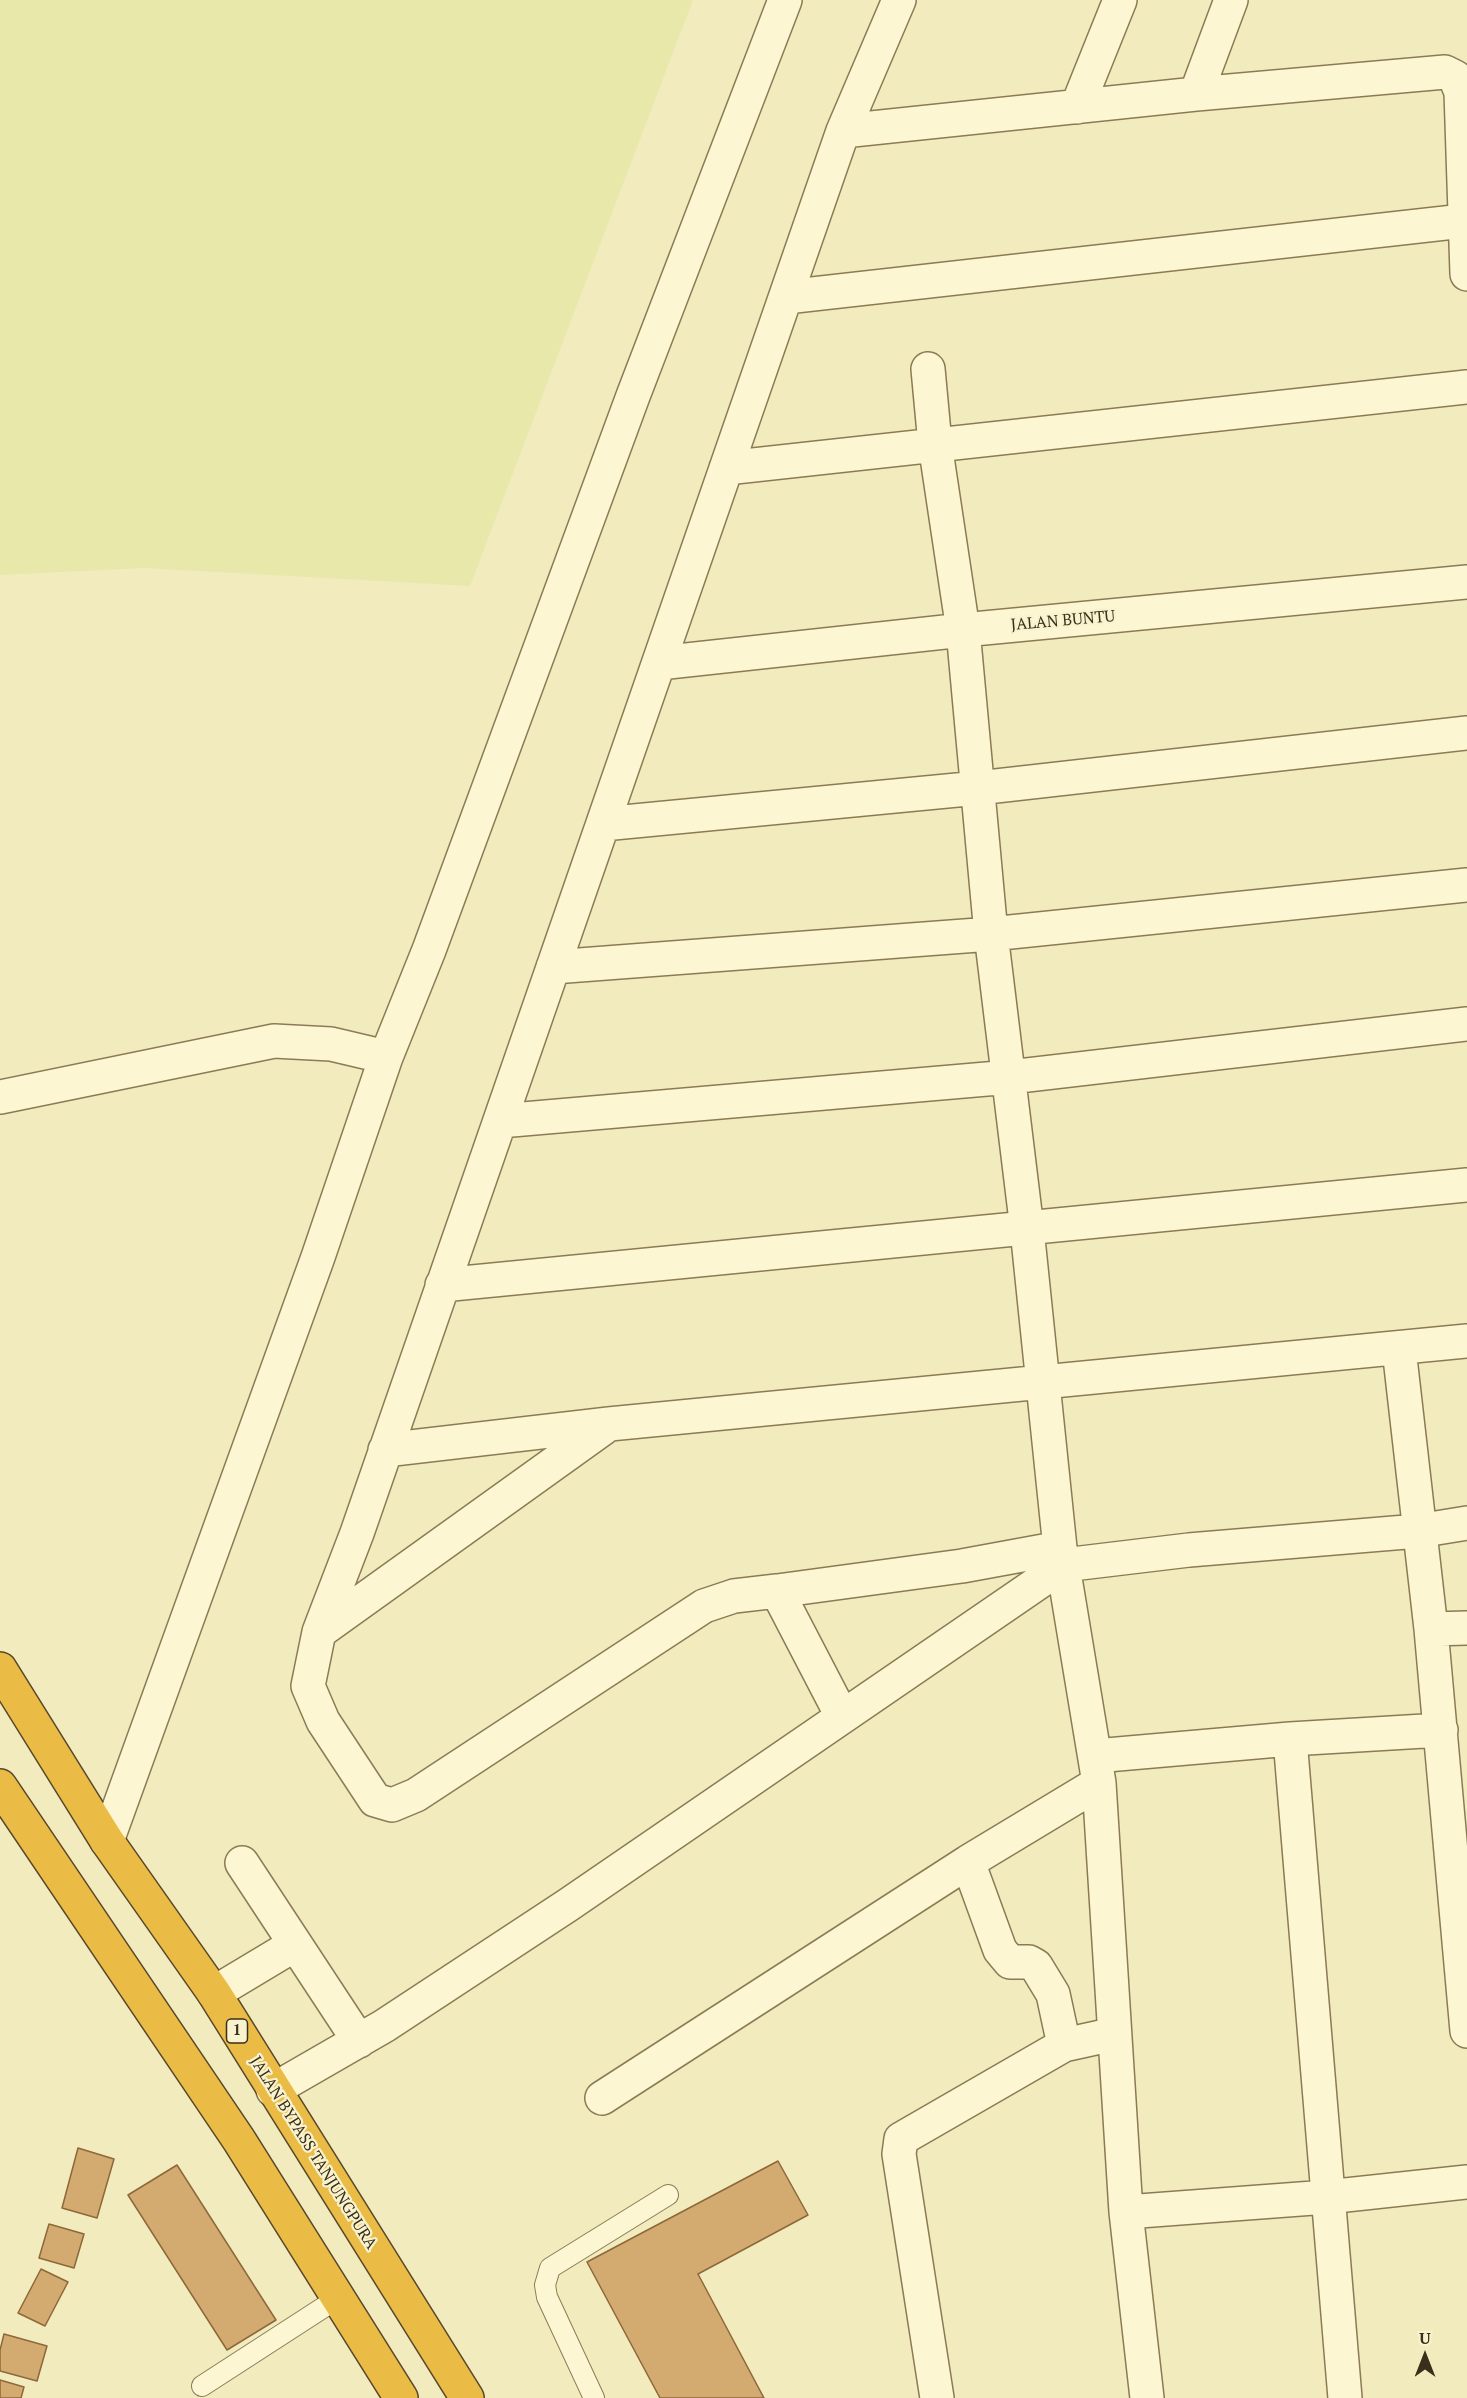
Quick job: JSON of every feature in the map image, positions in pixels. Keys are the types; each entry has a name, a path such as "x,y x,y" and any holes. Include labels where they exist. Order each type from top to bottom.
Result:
{"highway":[{"name":"JALAN BYPASS TANJUNGPURA","path":"0,1669 107,1841 214,1993 467,2398"},
{"path":"0,1786 239,2140 401,2398"}],"street":[{"path":"107,1841 318,1257 386,1057 429,950 633,396 785,0"},
{"path":"899,0 843,131 500,1121 319,1632 308,1674 308,1686 347,1760 375,1800 392,1805 416,1794 704,1606 734,1596 962,1566 1062,1556 1189,1550 1418,1531 1467,1523"},
{"path":"1077,107 1120,0"},
{"path":"1196,94 1230,0"},
{"path":"843,131 1196,94 1448,73 1460,84 1461,92 1463,221 1467,274"},
{"path":"786,297 1463,221"},
{"path":"928,369 935,444 963,630 992,934 1010,1077 1062,1556 1097,1770 1126,2212 1148,2398"},
{"path":"726,468 1467,387"},
{"name":"JALAN BUNTU","path":"659,663 963,630 1467,582"},
{"path":"603,824 978,789 1467,733"},
{"path":"553,967 992,934 1467,885"},
{"path":"500,1121 1010,1077 1467,1024"},
{"path":"0,1097 274,1041 304,1040 386,1057"},
{"path":"442,1285 1467,1185"},
{"path":"385,1450 609,1424 1467,1341"},
{"path":"1399,1349 1431,1629 1467,2031"},
{"path":"319,1632 609,1424"},
{"path":"273,2090 358,2041 568,1905 842,1716 1062,1556"},
{"path":"777,1591 842,1716"},
{"path":"1431,1629 1467,1628"},
{"path":"602,2098 968,1862 1097,1770 1290,1739 1440,1730"},
{"path":"1290,1739 1345,2398"},
{"path":"968,1862 1000,1950 1010,1962 1029,1962 1036,1966 1053,1994 1064,2045"},
{"path":"242,1863 358,2041"},
{"path":"214,1993 294,1945"},
{"path":"937,2398 898,2154 901,2139 1064,2045 1114,2034"},
{"path":"1126,2212 1467,2182"}],"lane":[{"path":"594,2398 547,2296 545,2286 550,2268 668,2195"},
{"path":"202,2386 338,2298"}],"green space":[{"path":"0,0 693,0 470,586 144,568 0,575"}],"building":[{"path":"78,2148 114,2159 97,2218 62,2208"},
{"path":"778,2161 808,2215 698,2274 764,2398 660,2398 587,2262"},
{"path":"177,2165 276,2320 227,2350 128,2195"},
{"path":"49,2224 84,2234 74,2268 39,2258"},
{"path":"41,2269 68,2282 45,2326 18,2313"},
{"path":"4,2334 47,2346 37,2381 0,2371 0,2350"},
{"path":"0,2380 24,2387 21,2398 0,2398"}]}
